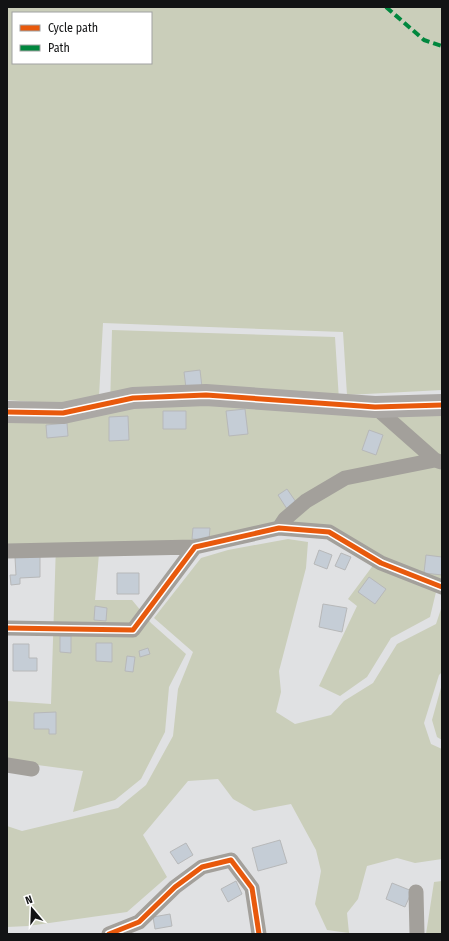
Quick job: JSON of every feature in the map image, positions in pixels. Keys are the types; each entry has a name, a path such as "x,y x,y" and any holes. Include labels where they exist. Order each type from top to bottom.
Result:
{"street":[{"path":"7,412 63,413 133,398 206,395 375,407 442,405"},
{"path":"375,407 438,461"},
{"path":"279,528 285,519 306,501 345,478 438,461"},
{"path":"7,551 194,547 279,528 329,532 380,563 442,587"},
{"path":"7,628 133,630 194,547"},
{"path":"7,765 32,769"},
{"path":"109,934 128,930 139,922 175,888 202,867 231,860 252,888 259,934"},
{"path":"416,892 417,934"}],"green space":[{"path":"7,7 442,7 442,390 347,395 343,332 103,323 99,396 56,404 7,400"},
{"path":"112,330 335,337 339,400 442,412 442,593 436,592 430,617 391,638 367,677 340,696 319,686 357,606 348,599 380,556 338,529 185,543 100,542 95,600 132,600 151,623 186,654 169,687 165,732 141,779 115,800 73,812 83,771 7,761 7,701 51,704 56,544 7,544 7,420 110,408"},
{"path":"288,539 308,542 306,568 279,671 281,692 276,712 295,724 331,715 344,701 373,683 397,644 436,624 442,606 442,672 439,675 424,723 431,744 442,749 442,859 415,863 397,858 367,866 358,899 347,913 349,933 327,930 315,904 321,871 316,850 291,804 254,811 233,799 218,779 188,781 143,835 167,877 127,912 28,926 7,927 7,826 22,831 118,808 146,785 173,736 178,689 193,652 154,618 201,558 228,550"},
{"path":"442,684 442,740 437,737 432,720"},
{"path":"442,881 442,934 426,934 434,882"}],"building":[{"path":"200,370 202,387 186,388 184,372"},
{"path":"245,409 248,434 229,436 226,411"},
{"path":"163,411 186,411 186,429 163,429"},
{"path":"128,416 129,440 109,441 109,417"},
{"path":"67,423 68,436 47,438 46,425"},
{"path":"369,430 383,435 376,455 362,450"},
{"path":"287,489 296,502 287,509 278,495"},
{"path":"193,528 210,528 209,540 192,539"},
{"path":"319,550 332,555 327,569 314,564"},
{"path":"341,553 351,557 345,570 335,566"},
{"path":"426,555 442,557 442,575 424,573"},
{"path":"40,556 40,577 20,578 20,584 11,585 10,575 16,575 15,557"},
{"path":"117,573 139,573 139,594 117,594"},
{"path":"369,577 386,589 375,604 358,592"},
{"path":"323,604 347,608 342,632 319,627"},
{"path":"95,606 107,608 106,621 94,620"},
{"path":"60,636 71,636 71,653 60,652"},
{"path":"96,643 112,643 112,662 96,661"},
{"path":"13,644 29,644 29,658 37,658 37,671 13,671"},
{"path":"148,648 150,654 140,657 139,651"},
{"path":"127,656 135,657 133,672 125,671"},
{"path":"56,712 56,734 49,734 49,729 34,729 34,713"},
{"path":"280,840 287,863 258,871 252,848"},
{"path":"186,843 193,855 178,864 170,852"},
{"path":"236,881 242,894 228,902 221,889"},
{"path":"392,883 412,891 405,907 386,899"},
{"path":"170,914 172,926 155,929 153,917"}],"marked path":[{"path":"386,7 424,40 442,46"}],"cycle path":[{"path":"7,412 63,413 133,398 206,395 375,407 442,405"},
{"path":"7,628 133,630 195,547 279,528 329,532 381,563 442,587"},
{"path":"109,934 139,922 175,887 202,867 231,860 252,888 259,934"}]}
